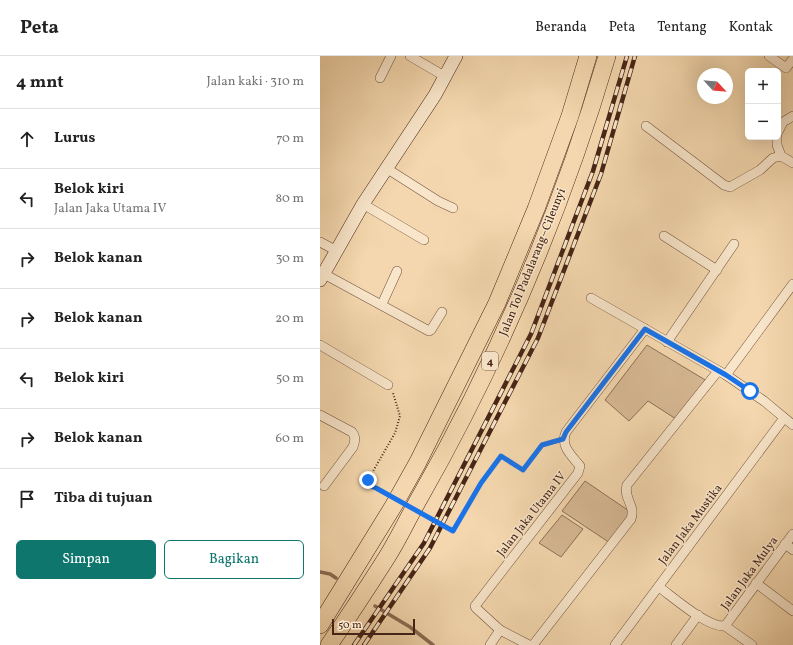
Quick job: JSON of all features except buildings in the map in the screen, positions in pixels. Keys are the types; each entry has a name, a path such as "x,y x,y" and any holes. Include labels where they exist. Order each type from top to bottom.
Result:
{"highway":[{"name":"Jalan Tol Padalarang–Cileunyi","path":"320,625 394,505 418,462 496,303 536,209 570,116 588,56"},
{"name":"Jalan Tol Padalarang–Cileunyi","path":"329,645 388,556 476,393 533,266 590,116 607,56"}],"street":[{"path":"380,78 392,56"},
{"path":"410,56 446,77"},
{"path":"442,312 429,331 382,304 322,277 363,204 435,95 456,56"},
{"path":"769,56 789,71 793,59"},
{"path":"781,126 783,122 793,116"},
{"path":"646,126 717,180 730,187 760,170 773,158 780,156 793,163"},
{"path":"777,140 780,156"},
{"path":"386,168 438,201 453,208"},
{"path":"363,204 424,240"},
{"path":"664,236 717,270"},
{"path":"320,242 337,251"},
{"path":"667,342 734,244"},
{"path":"382,304 397,271"},
{"path":"726,375 793,284"},
{"path":"591,298 726,375 764,401 793,425"},
{"path":"563,439 566,432 645,329"},
{"path":"320,345 388,385"},
{"path":"533,645 631,519 633,509 626,495 627,485 718,371"},
{"path":"320,415 352,432 355,439 353,447 321,487"},
{"name":"Jalan Jaka Mustika","path":"615,645 784,418"},
{"name":"Jalan Jaka Utama IV","path":"500,630 475,606 578,473 580,466 564,445 563,439"},
{"name":"Jalan Jaka Mulya","path":"725,626 793,534"},
{"path":"785,544 793,550"},
{"path":"756,583 793,611"},
{"path":"659,587 713,624 720,627 725,626 739,641 752,645"},
{"path":"676,645 698,615"},
{"path":"490,645 500,630 529,645"}],"path":[{"path":"388,385 393,392 400,416 395,433 368,480 370,486 453,531 481,483 501,456 523,470 542,445 563,439"}],"shaded area":[{"path":"647,345 707,381 676,419 648,401 629,421 605,400"},
{"path":"585,481 632,513 610,543 562,511"},
{"path":"562,515 583,529 561,557 539,543"}],"waterway":[{"path":"320,572 330,574 336,578"},
{"path":"375,606 410,627 433,645"}],"railway":[{"path":"354,645 424,543 531,334 593,171 627,56"},
{"path":"364,645 430,548 538,338 601,174 635,56"}],"route":[{"path":"368,480 370,486 453,531 481,483 501,456 523,470 542,445 563,439 566,432 645,329 726,375 750,391"}]}
